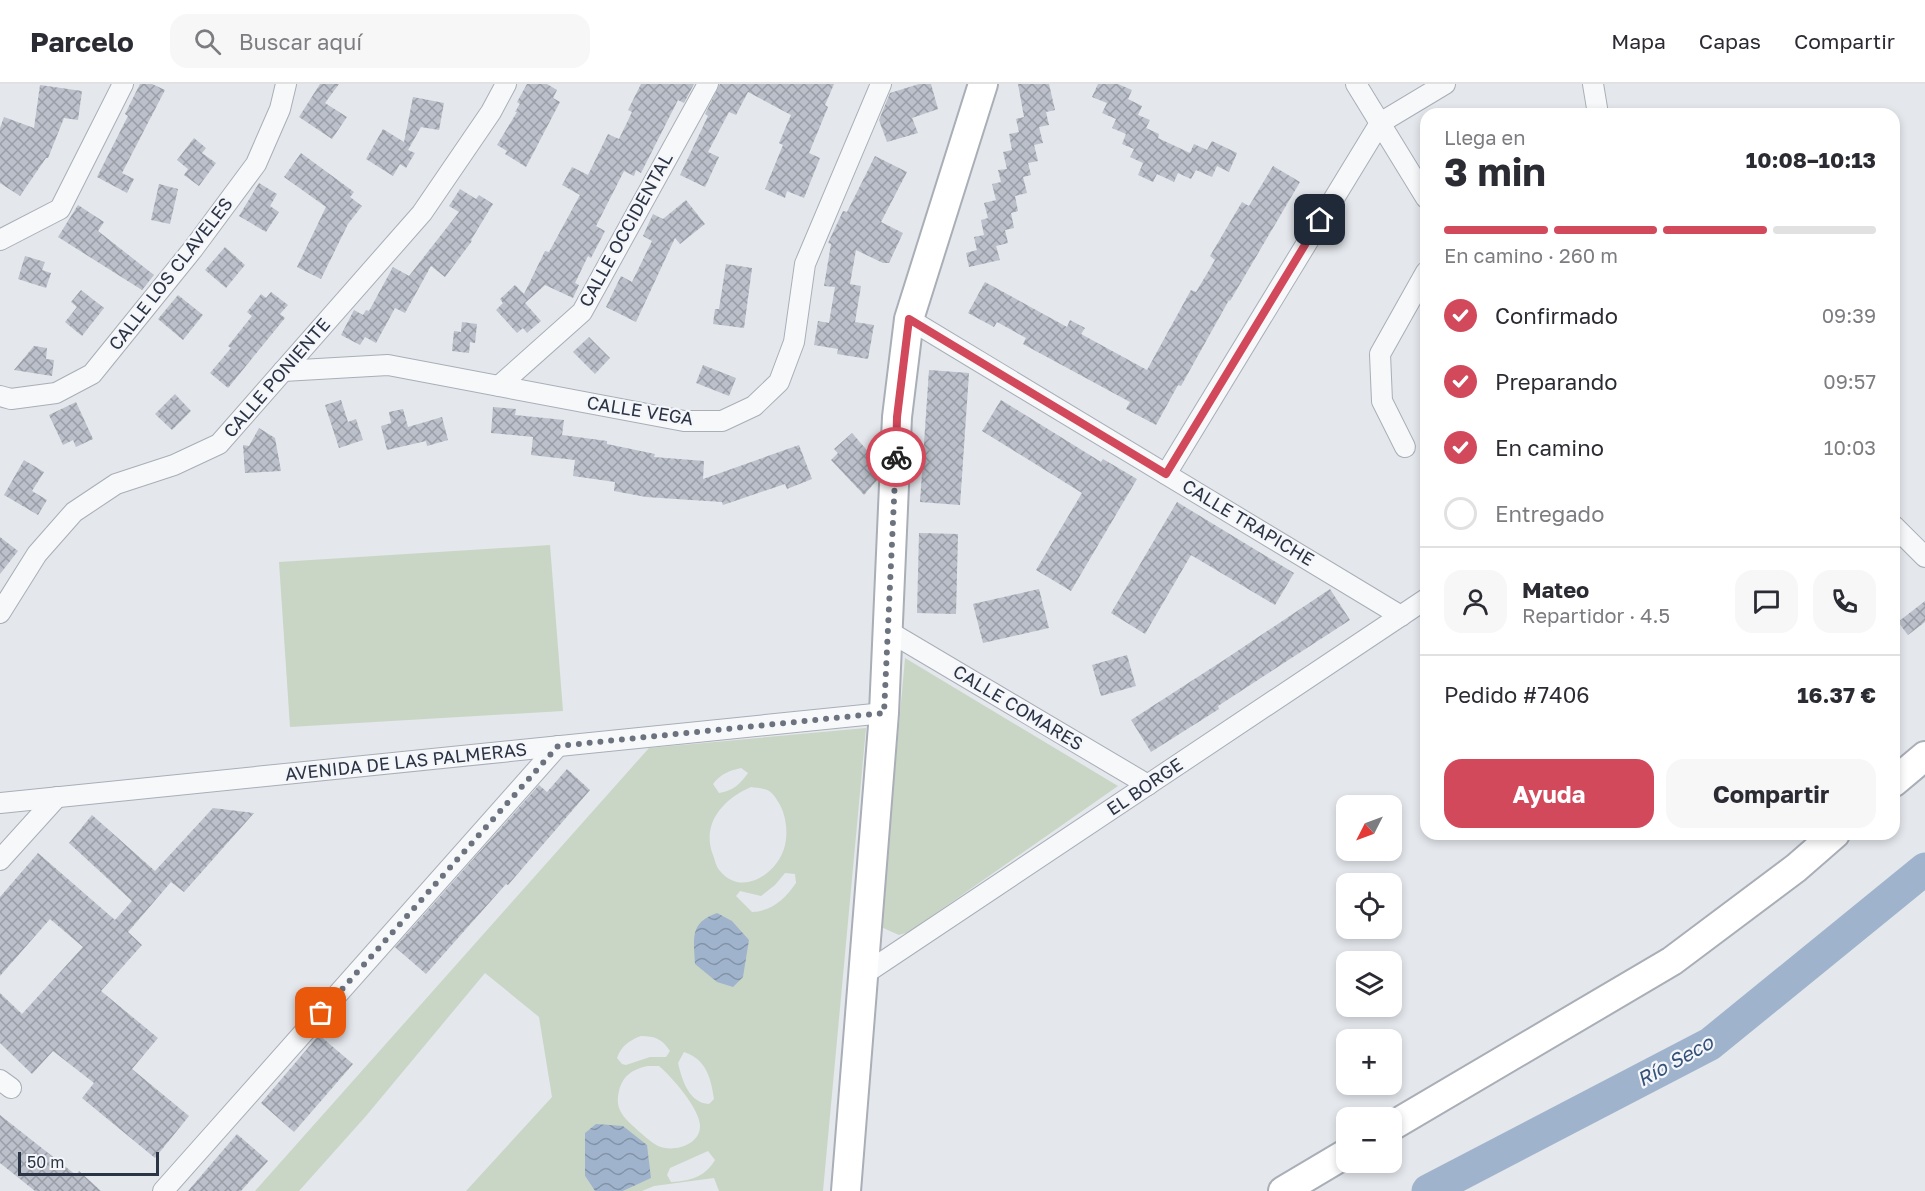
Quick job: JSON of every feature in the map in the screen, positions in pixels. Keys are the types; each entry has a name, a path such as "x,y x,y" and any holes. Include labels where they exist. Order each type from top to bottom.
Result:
{"street":[{"path":"0,240 60,208 123,84"},
{"name":"CALLE LOS CLAVELES","path":"0,396 11,399 56,393 92,374 193,249 256,164 280,109 286,84"},
{"name":"CALLE PONIENTE","path":"0,613 38,554 74,512 116,483 174,465 219,444 422,213 491,112 506,84"},
{"name":"CALLE OCCIDENTAL","path":"499,386 582,312 708,84"},
{"name":"CALLE VEGA","path":"283,371 388,365 684,421 723,422 754,406 779,382 794,342 805,264 881,84"},
{"path":"846,1191 884,713 897,417 909,319 983,84"},
{"path":"1356,84 1420,188"},
{"path":"1166,474 1380,123 1445,84"},
{"path":"1593,84 1598,108"},
{"path":"1405,447 1382,401 1380,354 1420,283"},
{"name":"CALLE TRAPICHE","path":"909,319 1401,616"},
{"path":"1900,532 1925,557"},
{"name":"EL BORGE","path":"863,975 1420,603"},
{"name":"CALLE COMARES","path":"888,631 1148,785"},
{"name":"AVENIDA DE LAS PALMERAS","path":"0,803 884,713"},
{"path":"163,1191 558,746"},
{"path":"1900,777 1925,756"},
{"path":"0,860 57,797"},
{"path":"1402,1120 1672,961 1796,868 1828,840"},
{"path":"1283,1191 1336,1160"}],"green space":[{"path":"550,545 563,711 290,727 279,562"},
{"path":"905,658 1118,786 909,932 899,935 881,927"},
{"path":"866,728 823,1191 719,1191 714,1178 654,1186 642,1191 623,1191 650,1178 585,1176 595,1191 466,1191 552,1097 539,1017 485,973 366,1116 299,1191 255,1191 649,748","holes":["741,768 748,773 736,786 719,793 713,784 729,772","751,787 767,790 777,799 785,819 786,840 781,855 768,873 749,882 729,879 720,871 710,844 712,823 732,798","785,873 795,874 796,883 792,889 772,907 752,912 736,896 740,891 761,896","641,1036 654,1038 661,1041 670,1051 666,1057 650,1057 626,1065 622,1064 617,1058 623,1047","684,1052 698,1059 706,1070 714,1099 709,1104 696,1100 684,1083 678,1063","659,1066 684,1093 695,1110 700,1125 696,1138 691,1142 678,1148 658,1146 622,1114 618,1102 621,1085 629,1074 638,1069","708,1151 715,1160 702,1174 691,1179 671,1182 667,1175 670,1168"]}],"water":[{"path":"717,913 732,921 749,940 743,977 733,987 717,982 695,964 694,939 697,927 708,917"},
{"path":"596,1124 623,1126 647,1145 651,1178 623,1191 595,1191 585,1176 585,1133"}],"building":[{"path":"140,84 152,84 165,90 122,173 134,179 127,193 97,177 128,116 125,114"},
{"path":"320,84 339,84 325,103 347,117 332,139 299,117"},
{"path":"527,84 547,84 557,90 553,98 560,102 526,167 505,154 507,151 497,145 517,112 515,112 520,104 517,102"},
{"path":"641,84 694,84 684,103 678,100 641,173 636,170 634,176 624,171 596,226 605,231 591,258 588,256 575,283 579,285 573,298 545,285 525,303 541,321 527,333 523,328 517,333 496,310 503,303 500,299 515,285 524,294 545,251 549,252 580,195 562,185 572,167 588,175 608,134 619,139 632,112 628,110"},
{"path":"720,84 834,84 825,105 828,107 809,153 820,158 804,198 787,191 785,198 765,189 783,145 779,143 791,115 748,92 736,115 729,112 708,152 719,157 705,187 680,175 708,116 705,114"},
{"path":"919,84 931,84 938,109 912,118 918,133 887,142 879,120 890,93"},
{"path":"1018,84 1049,84 1055,110 1046,112 1049,125 1039,127 1043,143 1034,145 1038,161 1028,163 1031,175 1023,177 1027,193 1015,196 1018,211 1011,213 1014,228 1005,230 1008,243 996,246 1000,260 969,267 966,253 977,250 974,237 984,235 981,220 988,218 984,203 996,200 992,184 1001,182 998,170 1007,169 1003,152 1012,150 1009,134 1019,132 1016,119 1024,117"},
{"path":"1098,84 1118,84 1132,90 1128,99 1142,106 1138,115 1150,120 1146,128 1159,134 1158,138 1190,153 1194,144 1207,150 1212,141 1237,153 1229,172 1217,166 1212,177 1196,170 1191,179 1178,173 1174,182 1157,174 1153,182 1138,175 1143,163 1130,157 1134,149 1122,144 1126,134 1112,128 1116,119 1102,113 1107,103 1092,97"},
{"path":"40,85 82,91 78,120 64,118 48,158 20,196 0,183 0,128 4,117 34,128"},
{"path":"413,97 444,103 439,130 421,127 408,150 415,153 406,168 400,164 393,176 366,159 383,129 404,142"},
{"path":"194,138 206,148 202,153 216,163 199,186 184,175 188,169 177,160"},
{"path":"301,153 354,192 350,197 362,206 348,224 321,279 297,267 326,207 284,177"},
{"path":"875,156 907,172 881,222 903,233 889,263 883,263 856,250 850,284 861,286 855,322 874,325 868,359 837,354 838,349 814,345 818,321 829,323 835,287 824,286 831,244 828,243 843,211 847,212"},
{"path":"1273,166 1300,182 1156,425 1126,409 1130,402 1023,344 1026,338 997,322 994,327 968,313 985,282 1067,327 1070,320 1085,328 1081,334 1147,370 1191,290 1196,292 1215,260 1210,256 1242,202 1249,206"},
{"path":"259,183 277,194 270,206 279,212 266,232 239,216"},
{"path":"159,184 178,189 170,224 151,220"},
{"path":"460,189 476,199 479,195 493,204 472,241 445,277 431,266 405,313 395,308 376,343 365,337 360,345 341,335 354,310 363,315 366,310 369,311 393,267 409,276 459,212 449,206"},
{"path":"686,200 705,224 680,244 675,238 636,322 606,307 621,276 632,282 652,241 643,236 653,214 663,219"},
{"path":"78,205 104,222 98,231 154,275 142,290 58,237"},
{"path":"225,247 245,265 226,288 205,270"},
{"path":"25,256 45,262 42,270 51,273 46,288 18,279"},
{"path":"726,264 752,268 744,328 713,324 715,309 719,309"},
{"path":"81,290 104,308 82,336 65,322 77,307 71,302"},
{"path":"271,292 288,305 280,314 285,318 228,388 210,373 231,348 228,346 252,316 247,312 261,294 266,298"},
{"path":"178,295 203,315 183,340 158,319"},
{"path":"462,322 477,324 475,343 470,342 469,353 452,351 454,331 461,332"},
{"path":"589,337 610,358 595,374 573,352"},
{"path":"34,346 47,348 46,359 54,360 52,376 14,370"},
{"path":"703,365 736,378 729,396 696,383"},
{"path":"929,370 969,373 960,505 920,502"},
{"path":"175,394 191,411 172,430 155,414"},
{"path":"341,400 348,422 356,419 363,440 339,448 325,405"},
{"path":"1001,400 1101,462 1103,459 1137,479 1071,591 1036,570 1082,493 982,431"},
{"path":"76,402 93,439 76,447 73,440 63,445 49,415"},
{"path":"493,407 516,409 515,415 564,420 562,435 607,441 607,444 655,454 654,457 704,461 703,479 799,445 812,479 787,489 785,484 723,505 722,502 646,497 614,491 615,482 573,476 575,460 531,455 533,437 491,433"},
{"path":"403,409 408,427 442,417 448,440 427,446 426,441 387,450 381,426 391,423 389,412"},
{"path":"259,428 275,438 281,471 245,473 243,445 249,446"},
{"path":"852,433 878,463 878,479 864,495 831,460 838,453 834,449"},
{"path":"24,460 44,472 32,491 47,500 38,515 4,495"},
{"path":"1177,502 1294,573 1275,605 1191,555 1145,634 1111,613"},
{"path":"919,533 958,534 956,614 917,613"},
{"path":"0,537 18,551 0,574"},
{"path":"1039,589 1049,628 983,643 973,604"},
{"path":"1330,589 1350,620 1151,752 1131,720"},
{"path":"1925,601 1925,622 1908,635 1900,625 1900,620"},
{"path":"1127,655 1136,686 1101,696 1092,665"},
{"path":"567,769 590,790 508,885 506,884 426,974 395,947 539,785 547,792"},
{"path":"213,808 254,813 184,892 171,882 128,932 142,945 101,991 158,1038 132,1069 189,1116 155,1158 82,1098 94,1083 53,1051 32,1074 0,1043 0,993 22,1014 83,947 50,919 0,976 0,897 38,853 115,920 132,901 69,843 92,815 155,871"},
{"path":"319,1035 353,1064 294,1132 261,1103"},
{"path":"0,1115 76,1175 79,1171 101,1191 35,1191 0,1163"},
{"path":"237,1134 268,1161 241,1191 188,1191"}],"waterway":[{"name":"Río Seco","path":"1428,1191 1710,1044 1925,869"}],"way so far":[{"path":"321,1013 558,746 884,713 896,457"}],"route":[{"path":"896,457 897,417 909,319 1166,474 1320,220"}]}
